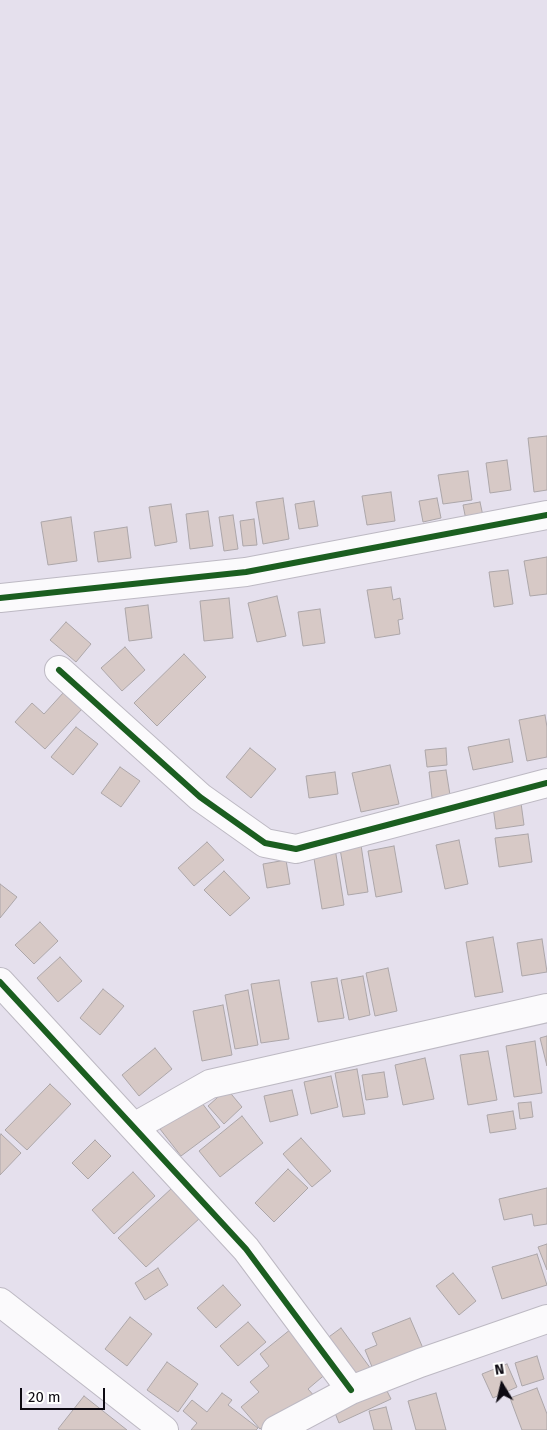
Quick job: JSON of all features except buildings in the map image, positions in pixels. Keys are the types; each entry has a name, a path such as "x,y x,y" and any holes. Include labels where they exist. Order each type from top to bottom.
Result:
{"street":[{"path":"0,598 246,572 547,515"},
{"path":"59,670 200,797 265,843 296,849 547,783"},
{"path":"0,982 246,1249 351,1390"},
{"path":"134,1127 210,1084 547,1008"},
{"path":"0,1302 164,1430"},
{"path":"276,1430 351,1390 420,1363 547,1319"}],"cycle path":[{"path":"0,598 246,572 547,515"},
{"path":"59,670 200,797 265,843 296,849 547,783"},
{"path":"0,982 246,1249 351,1390"}]}
